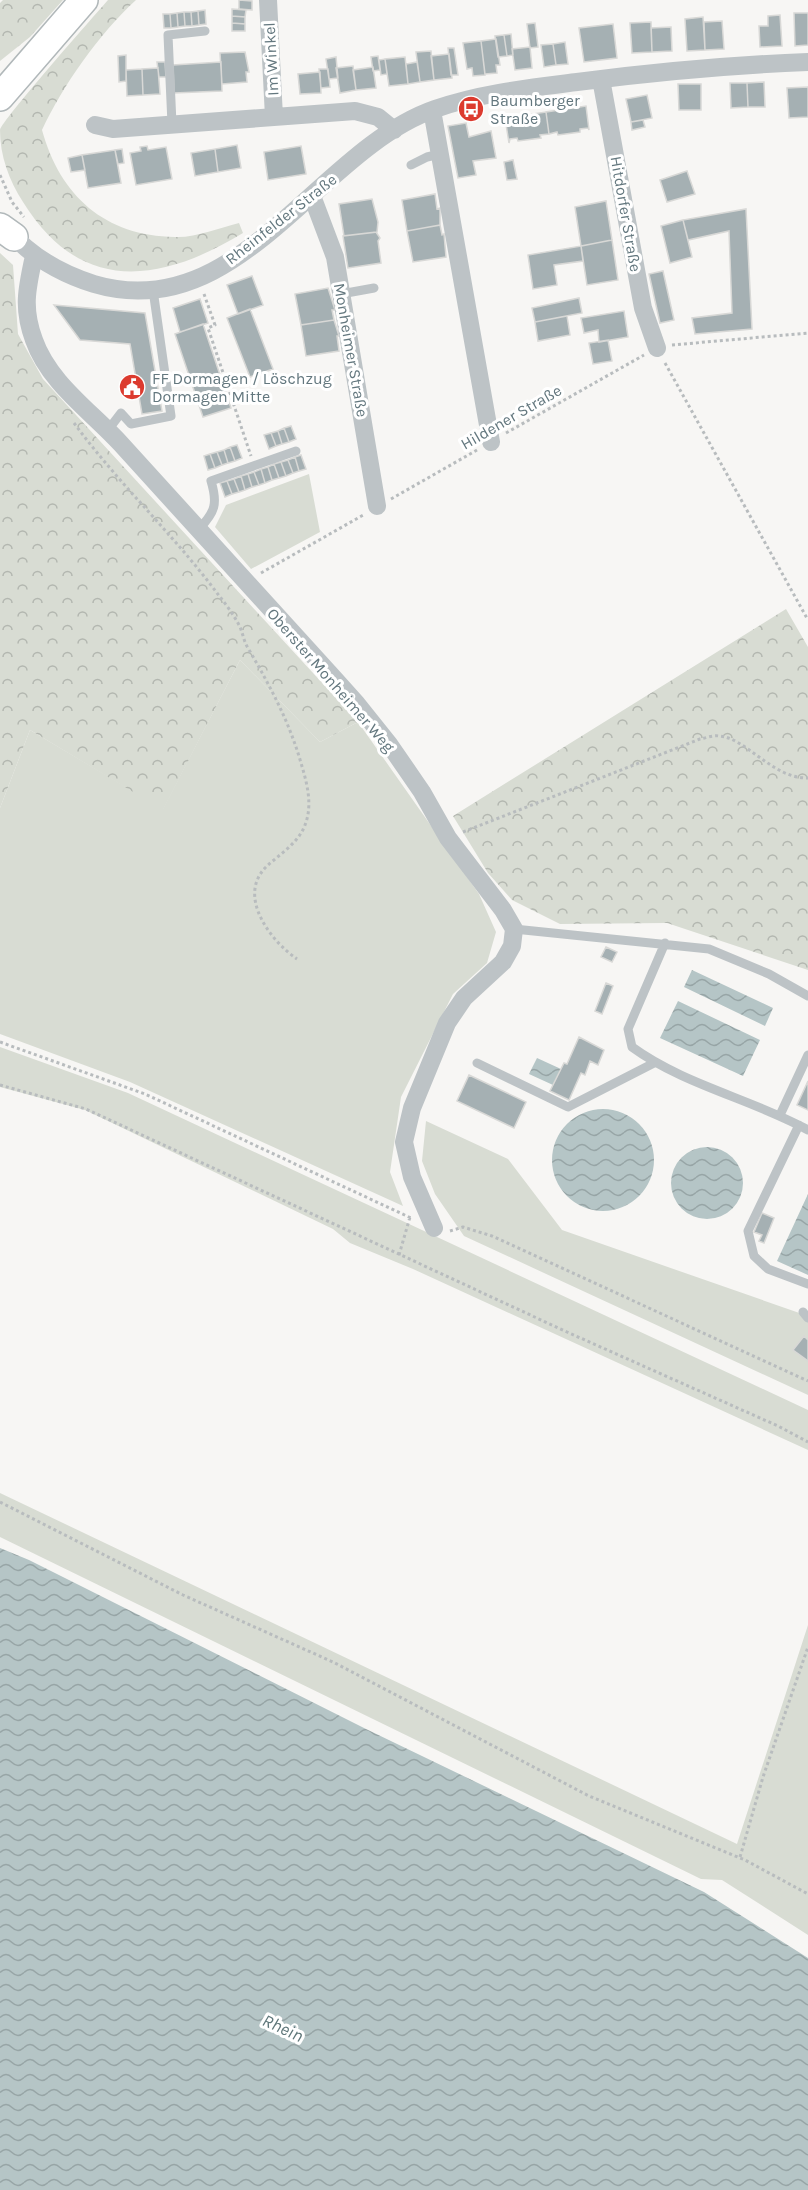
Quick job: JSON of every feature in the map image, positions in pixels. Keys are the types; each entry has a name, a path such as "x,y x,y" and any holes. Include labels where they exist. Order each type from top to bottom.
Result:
{"main road":[{"path":"0,97 84,0"},
{"path":"0,77 14,65 39,51"}],"street":[{"name":"Im Winkel","path":"268,0 274,117"},
{"name":"Rheinfelder Straße","path":"11,227 34,256 62,272 112,289 153,290 213,272 248,250 394,130 432,110 492,93 672,70 808,62"},
{"name":"Hitdorfer Straße","path":"602,79 643,308 657,348"},
{"path":"432,110 491,442"},
{"path":"95,125 113,129 356,111 378,117 394,130"},
{"name":"Monheimer Straße","path":"312,196 335,257 377,506"},
{"name":"Oberster Monheimer Weg","path":"34,256 26,282 26,312 34,342 50,370 108,430 343,688 389,744 422,792 448,838 503,910 514,929"},
{"path":"439,1230 412,1177 404,1142 412,1108 447,1023 464,998 503,963 512,946 514,929"}],"lane":[{"path":"172,124 168,34 206,31"},
{"path":"411,165 427,157 440,154"},
{"path":"341,294 375,288"},
{"path":"108,430 121,412 130,424 171,416 153,290"},
{"path":"199,530 213,514 216,506 211,481 296,451"},
{"path":"514,929 664,943 709,950 769,974 808,996"},
{"path":"664,943 628,1029 632,1047 654,1063 780,1114 808,1130"},
{"path":"780,1114 808,1055"},
{"path":"477,1063 568,1107 654,1063"},
{"path":"799,1125 748,1231 754,1256 768,1269 808,1284"}],"path":[{"path":"0,174 12,202 11,227"},
{"path":"198,277 215,326 208,328 255,466"},
{"name":"Hildener Straße","path":"245,582 657,348 808,333"},
{"path":"657,348 808,620"},
{"path":"70,418 216,592 239,626 247,647 284,711 303,771 309,807 305,826 298,838 258,879 256,899 258,913 275,940 297,959"},
{"path":"448,838 700,739 719,736 740,743 763,762 801,778 808,778"},
{"path":"0,1042 75,1067 156,1099 439,1230 463,1227 492,1236 808,1381"},
{"path":"0,1085 86,1109 399,1255 778,1426 808,1442"},
{"path":"399,1255 410,1217"},
{"path":"0,1502 183,1595 333,1662 589,1796 740,1857 808,1894"},
{"path":"740,1857 764,1776 808,1647"}],"green space":[{"path":"3,0 63,0 30,37 0,61 0,3"},
{"path":"108,0 136,0 109,28 83,61 60,95 42,130 50,154 61,174 74,193 89,208 127,229 150,235 183,237 239,223 243,233 212,250 181,263 152,270 123,271 96,266 70,253 45,232 23,202 10,176 2,149 0,130 5,122"},
{"path":"0,253 13,265 18,334 43,379 358,722 320,742 240,660 163,810 30,730 0,808"},
{"path":"309,474 320,532 251,569 215,527 226,505"},
{"path":"786,609 808,647 808,970 667,923 560,924 512,900 488,873 453,816"},
{"path":"240,660 320,742 358,722 479,894 496,932 487,963 453,994 401,1097 390,1172 403,1206 130,1082 0,1034 0,808 30,730 163,809"},
{"path":"0,1047 128,1093 808,1410 808,1450 413,1269 350,1243 333,1229 85,1110 0,1087"},
{"path":"426,1121 508,1159 562,1230 808,1316 808,1395 464,1236 435,1194 422,1161"},
{"path":"0,1493 737,1844 808,1625 808,1935 722,1880 701,1879 0,1537"}],"water":[{"path":"692,970 773,1008 765,1026 684,987"},
{"path":"678,1001 760,1040 743,1076 660,1038"},
{"path":"537,1058 561,1069 553,1085 529,1074"},
{"path":"603,1109 623,1113 639,1124 650,1140 654,1160 650,1180 639,1196 623,1207 603,1211 583,1207 567,1196 556,1180 552,1160 556,1140 567,1124 583,1113"},
{"path":"707,1147 727,1153 737,1163 743,1183 737,1203 727,1213 707,1219 687,1213 677,1203 671,1183 677,1163 687,1153"},
{"path":"808,1194 808,1275 777,1261"},
{"name":"Rhein","path":"0,1548 29,1560 366,1729 704,1892 808,1958 808,2190 0,2190"}],"building":[{"path":"239,0 252,1 252,10 239,9"},
{"path":"232,9 246,10 245,17 232,16"},
{"path":"205,10 206,24 199,25 198,11"},
{"path":"198,11 199,25 192,26 191,12"},
{"path":"184,12 191,12 192,26 185,26"},
{"path":"184,12 185,26 178,27 177,13"},
{"path":"177,13 178,27 171,28 170,14"},
{"path":"794,13 808,13 808,45 795,46"},
{"path":"163,14 170,14 171,28 164,28"},
{"path":"780,15 782,46 760,47 759,26 768,26 768,16"},
{"path":"232,16 245,17 245,24 232,23"},
{"path":"703,17 705,50 687,51 685,19"},
{"path":"722,21 724,49 705,50 704,22"},
{"path":"651,22 652,52 632,53 630,23"},
{"path":"232,23 245,24 245,31 232,31"},
{"path":"535,23 538,47 530,48 527,24"},
{"path":"613,24 617,58 584,62 579,28"},
{"path":"671,27 672,51 652,52 651,28"},
{"path":"511,34 513,55 507,56 504,35"},
{"path":"504,35 507,56 498,57 495,36"},
{"path":"496,39 500,65 496,65 497,73 485,74 481,41"},
{"path":"481,41 485,75 473,76 472,68 467,69 463,43"},
{"path":"565,42 568,64 556,65 553,44"},
{"path":"553,44 556,65 544,67 541,45"},
{"path":"530,47 532,68 515,70 512,49"},
{"path":"448,48 454,48 458,75 451,75"},
{"path":"431,51 434,80 420,82 416,52"},
{"path":"245,52 249,72 246,72 247,82 222,84 220,53"},
{"path":"449,54 452,78 434,80 431,56"},
{"path":"126,55 126,81 119,82 118,56"},
{"path":"378,56 380,70 373,71 371,57"},
{"path":"336,57 338,78 329,79 326,59"},
{"path":"405,57 408,84 389,86 385,59"},
{"path":"385,59 387,74 381,75 379,60"},
{"path":"157,62 165,62 166,77 159,77"},
{"path":"221,62 222,91 174,93 173,65"},
{"path":"417,62 420,82 408,84 406,64"},
{"path":"353,66 356,90 340,93 336,68"},
{"path":"373,67 376,88 356,90 353,70"},
{"path":"158,68 160,94 143,95 142,69"},
{"path":"142,69 143,95 127,96 126,70"},
{"path":"319,69 328,69 330,87 321,88"},
{"path":"320,72 321,93 300,94 298,74"},
{"path":"764,82 765,107 748,107 747,83"},
{"path":"730,83 747,83 748,107 731,108"},
{"path":"678,84 701,84 701,110 679,110"},
{"path":"808,87 808,117 789,118 787,88"},
{"path":"647,95 652,118 631,122 626,99"},
{"path":"586,106 589,130 588,128 580,129 580,132 549,134 546,112"},
{"path":"546,112 549,134 540,135 541,138 518,141 517,138 510,139 509,143 505,118"},
{"path":"643,120 645,127 632,130 631,122"},
{"path":"466,123 469,137 491,131 496,158 473,161 476,175 458,178 448,126"},
{"path":"237,145 241,168 218,172 215,149"},
{"path":"147,146 148,150 166,147 172,179 136,185 130,153 141,151 140,147"},
{"path":"301,146 306,174 268,180 264,152"},
{"path":"122,149 124,163 118,164 115,150"},
{"path":"215,149 218,172 195,176 191,153"},
{"path":"115,150 121,183 88,188 82,155"},
{"path":"82,155 85,170 71,172 68,158"},
{"path":"513,160 517,179 507,180 504,162"},
{"path":"687,171 695,194 667,202 660,180"},
{"path":"435,194 437,209 440,208 440,225 407,231 402,200"},
{"path":"372,199 378,222 377,232 344,236 339,204"},
{"path":"606,201 612,240 581,246 575,207"},
{"path":"746,209 752,329 695,334 692,318 732,313 729,231 688,240 683,220"},
{"path":"683,220 692,257 670,263 661,226"},
{"path":"440,225 442,235 444,234 446,257 413,262 407,231"},
{"path":"376,232 380,238 378,241 381,263 348,268 343,236"},
{"path":"612,240 618,280 587,285 581,246"},
{"path":"581,246 583,261 554,265 557,285 533,289 528,255"},
{"path":"663,271 674,320 660,323 649,274"},
{"path":"252,276 263,305 238,314 227,285"},
{"path":"328,288 335,310 332,310 334,320 301,325 295,294"},
{"path":"579,298 582,313 535,322 532,308"},
{"path":"200,299 208,323 180,332 173,308"},
{"path":"54,305 145,313 162,411 142,414 130,344 80,340"},
{"path":"250,309 273,369 250,377 227,318"},
{"path":"624,311 628,337 599,342 598,330 584,333 581,318"},
{"path":"567,316 570,335 538,341 535,322"},
{"path":"334,320 339,336 337,336 339,351 306,356 301,325"},
{"path":"203,324 231,408 203,417 175,334"},
{"path":"608,340 612,361 593,364 589,343"},
{"path":"291,426 296,439 289,442 284,428"},
{"path":"284,428 289,442 282,444 278,431"},
{"path":"278,431 282,444 276,446 271,433"},
{"path":"271,433 276,446 269,449 264,435"},
{"path":"237,445 242,458 235,461 230,447"},
{"path":"230,447 235,461 228,463 224,450"},
{"path":"224,450 228,463 222,465 217,452"},
{"path":"217,452 222,465 215,468 210,454"},
{"path":"210,454 215,468 208,470 204,456"},
{"path":"301,455 306,469 299,471 295,457"},
{"path":"295,457 299,471 293,473 288,460"},
{"path":"288,460 293,473 286,476 281,462"},
{"path":"281,462 286,476 279,478 274,464"},
{"path":"274,464 279,478 272,480 268,467"},
{"path":"268,467 272,480 265,483 261,469"},
{"path":"261,469 265,483 259,485 254,472"},
{"path":"254,472 259,485 252,487 248,474"},
{"path":"248,474 252,487 245,490 241,476"},
{"path":"241,476 245,490 239,492 234,479"},
{"path":"234,479 239,492 232,494 227,481"},
{"path":"227,481 232,494 225,497 220,483"},
{"path":"606,947 617,952 612,962 601,957"},
{"path":"606,983 613,986 602,1014 595,1011"},
{"path":"579,1037 604,1050 598,1065 590,1061 585,1075 581,1073 569,1100 550,1091 564,1063 567,1064"},
{"path":"469,1075 526,1102 514,1128 457,1101"},
{"path":"808,1081 808,1110 797,1105"},
{"path":"762,1213 774,1218 764,1243 759,1241 762,1235 754,1232"},
{"path":"804,1336 808,1340 808,1361 793,1350"}],"place":[{"name":"Baumberger Straße","path":"471,109"},
{"name":"FF Dormagen / Löschzug Dormagen Mitte","path":"132,387"}]}
